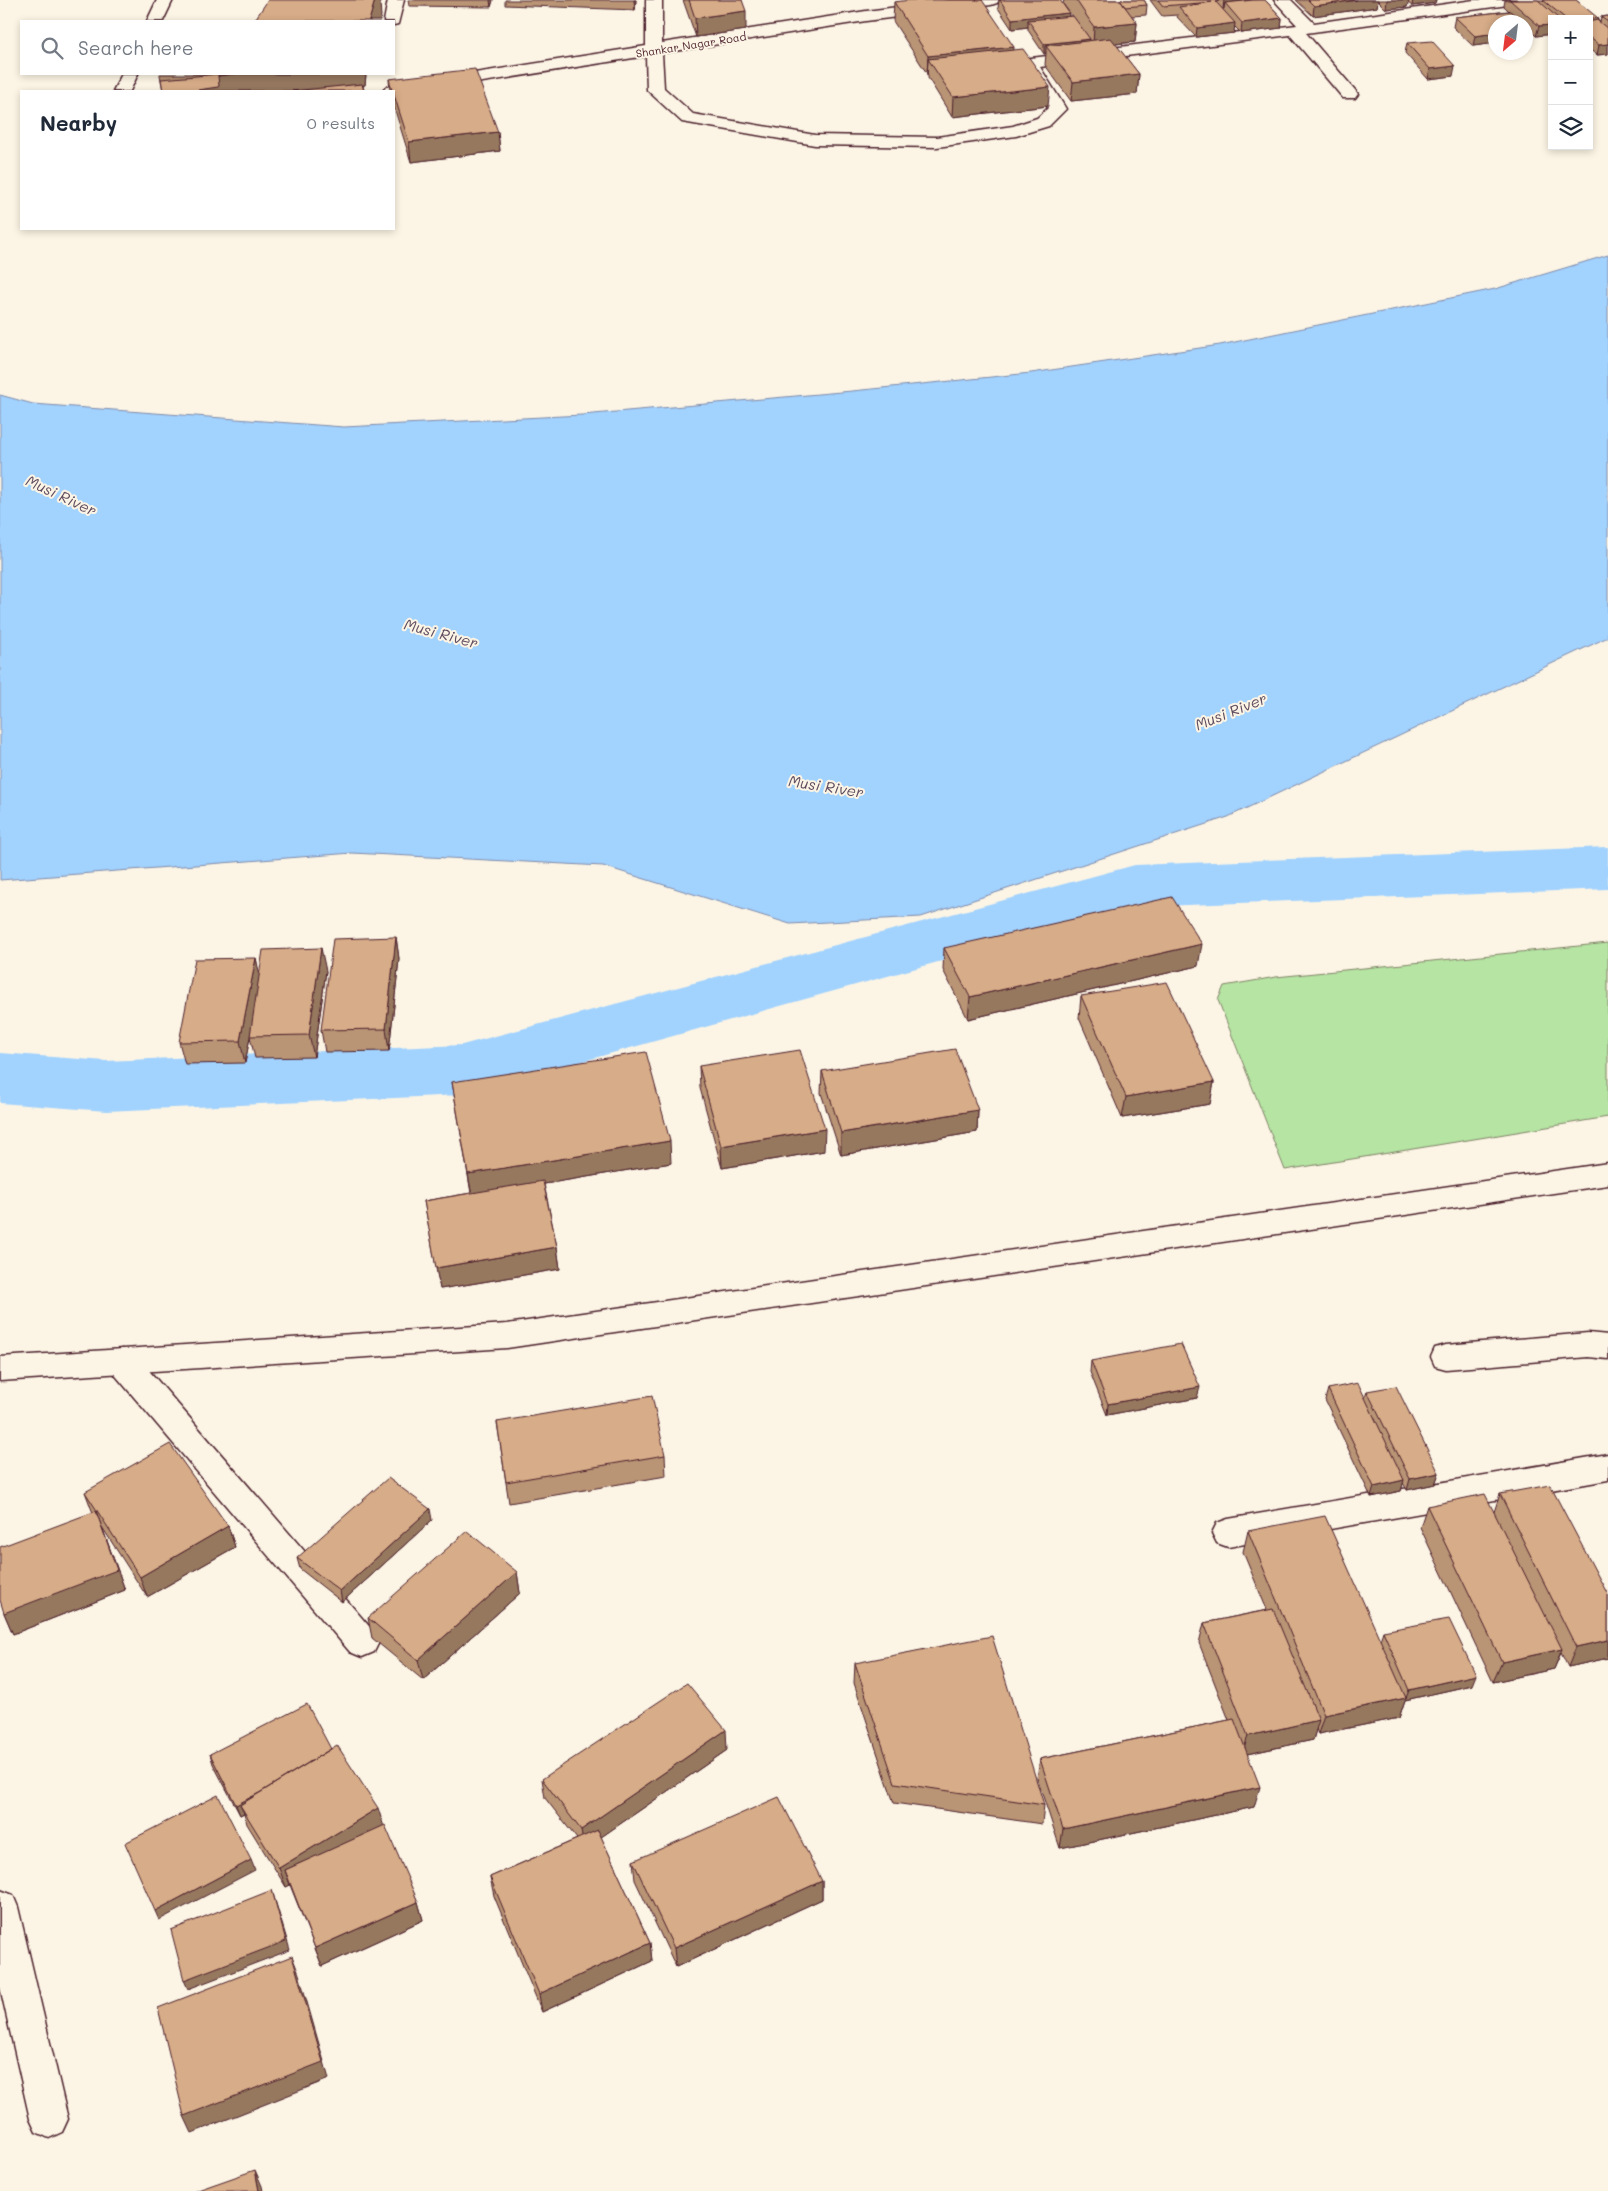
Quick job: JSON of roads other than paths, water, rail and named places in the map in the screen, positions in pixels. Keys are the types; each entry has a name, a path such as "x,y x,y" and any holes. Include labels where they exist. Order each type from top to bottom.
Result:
{"main road":[{"path":"155,20 165,0"},
{"path":"392,20 396,0"},
{"path":"654,0 656,90 688,118 814,140 937,142 1016,131 1043,122 1057,109 1029,62 1302,29 1508,0"},
{"name":"Shankar Nagar Road","path":"384,88 654,51 866,16 991,0"},
{"path":"1282,0 1349,94"},
{"path":"122,90 130,75"},
{"path":"0,1369 507,1336 1608,1174"},
{"path":"1446,1357 1588,1345 1608,1347"},
{"path":"122,1361 362,1642"},
{"path":"1228,1533 1608,1467"},
{"path":"0,1907 49,2119"}],"water":[{"name":"Musi River","path":"1608,255 1608,637 1228,817 921,917 790,924 603,866 352,853 0,880 0,395 33,404 344,427 582,415 1031,373 1220,345 1495,289"}],"waterway":[{"path":"0,1078 106,1086 462,1070 1135,886 1608,868"}]}
